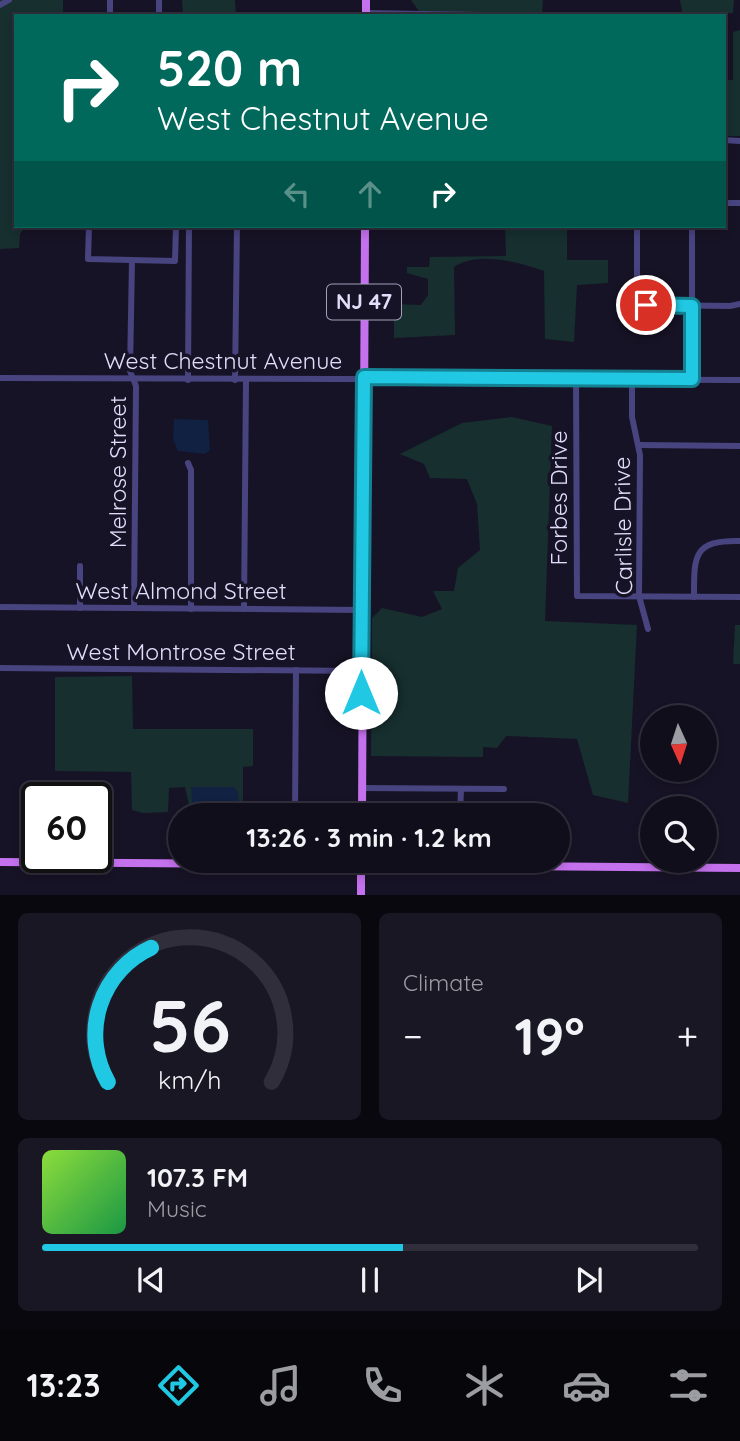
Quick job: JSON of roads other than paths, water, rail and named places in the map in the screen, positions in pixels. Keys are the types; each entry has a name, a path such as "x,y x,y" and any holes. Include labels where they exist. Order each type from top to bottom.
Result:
{"main road":[{"path":"366,0 366,14"},
{"name":"NJ 47","path":"361,803 365,228"},
{"path":"0,862 168,863"},
{"path":"570,866 740,868"},
{"path":"361,873 361,895"}],"street":[{"path":"0,5 9,0"},
{"path":"89,228 88,259 175,261 176,228"},
{"path":"188,380 189,228"},
{"path":"235,380 237,228"},
{"path":"637,228 636,289 639,300 650,305 740,304"},
{"path":"692,228 692,379"},
{"name":"Melrose Street","path":"132,260 130,371 136,386 134,608"},
{"name":"West Chestnut Avenue","path":"0,378 740,380"},
{"name":"Forbes Drive","path":"576,379 577,596 639,597"},
{"name":"Carlisle Drive","path":"632,379 632,417 639,445 639,597 648,629"},
{"path":"244,609 246,380"},
{"path":"639,445 740,446"},
{"path":"188,463 191,470 191,609"},
{"path":"694,597 695,559 702,548 716,541 740,541"},
{"path":"80,566 80,608"},
{"path":"639,597 740,597"},
{"name":"West Almond Street","path":"0,607 362,610"},
{"name":"West Montrose Street","path":"0,668 361,671"},
{"path":"295,803 296,670"},
{"path":"362,788 504,789"},
{"path":"460,803 461,789"}],"water":[{"path":"174,419 208,420 210,450 205,454 178,451 173,439"},
{"path":"191,787 234,787 238,792 239,803 192,803"}]}
